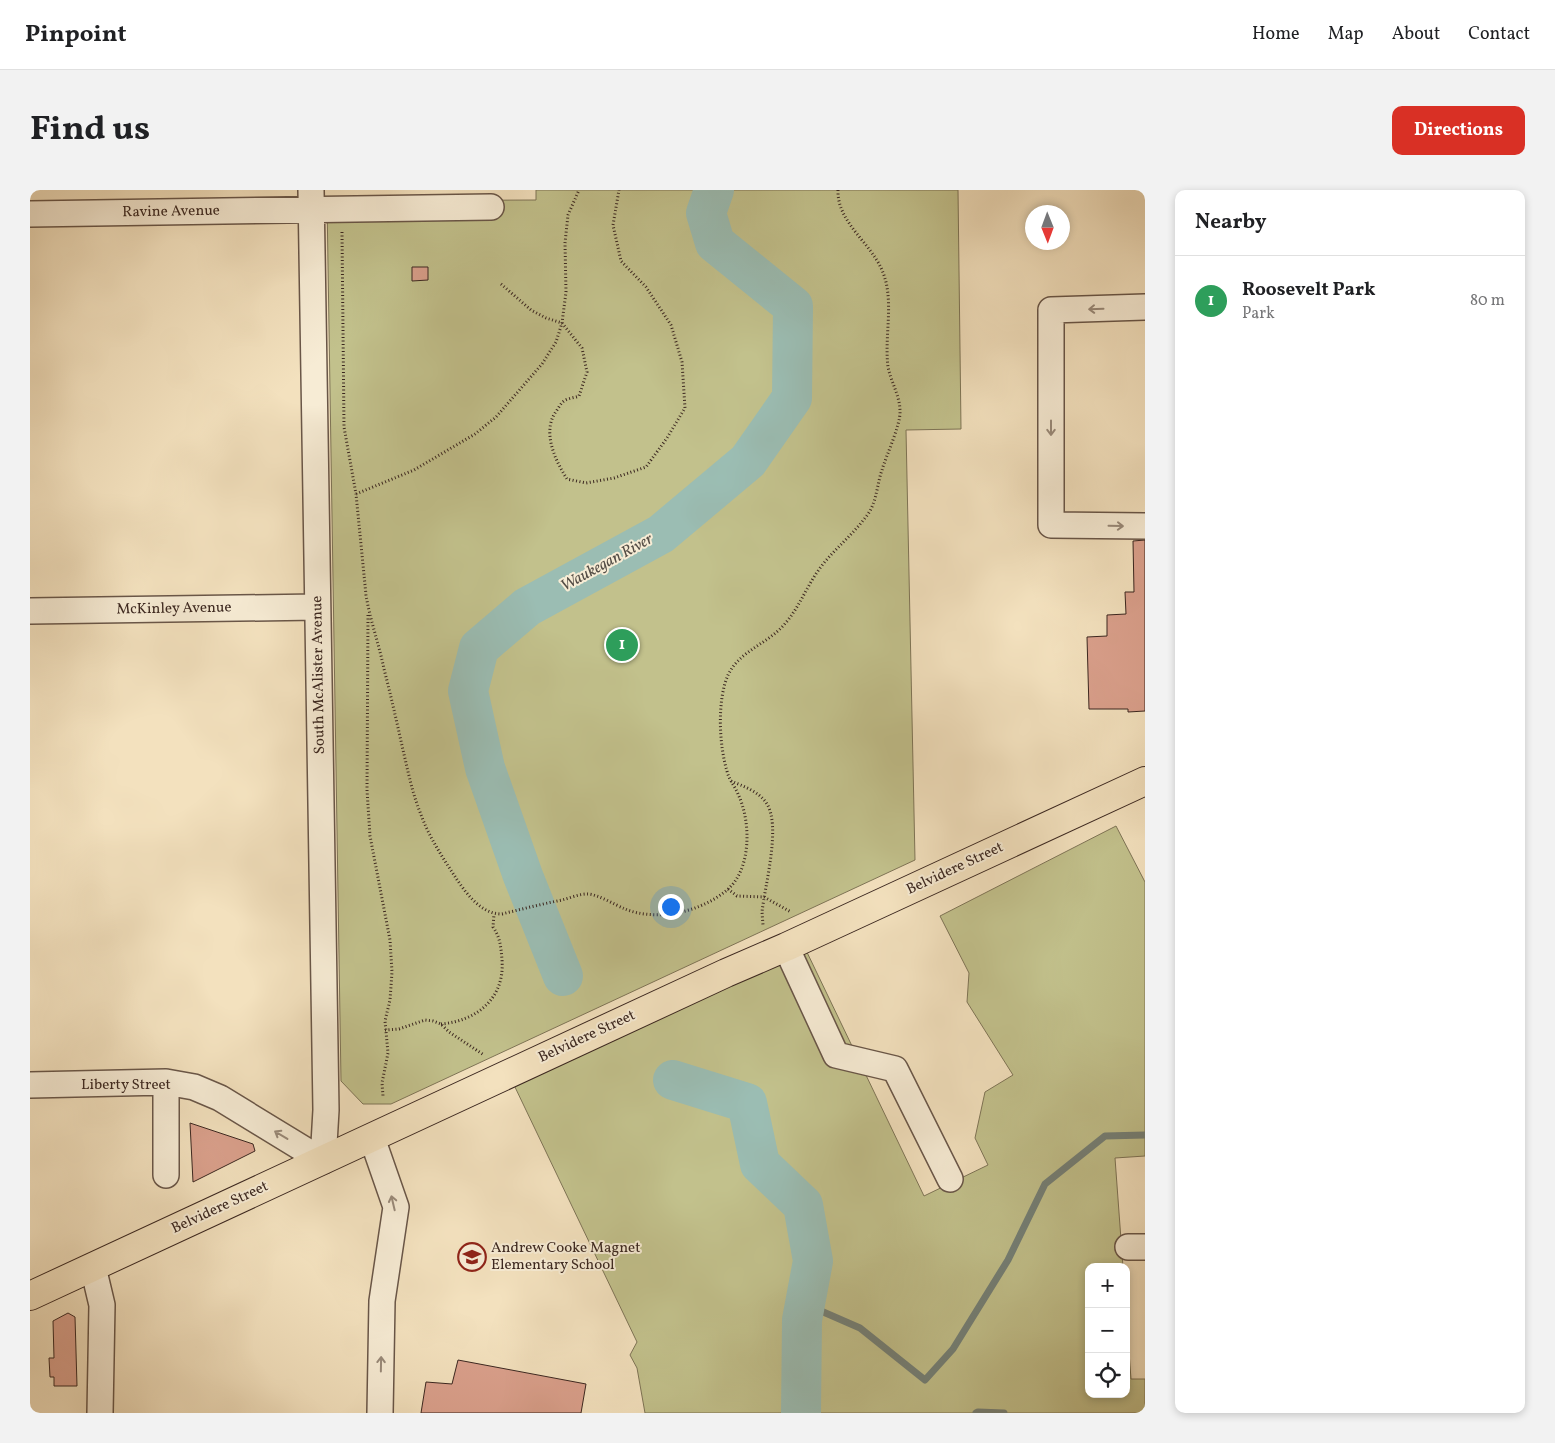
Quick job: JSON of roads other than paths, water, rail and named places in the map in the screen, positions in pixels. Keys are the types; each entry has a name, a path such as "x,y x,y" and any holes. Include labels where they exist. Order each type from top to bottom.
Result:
{"main road":[{"name":"Belvidere Street","path":"30,1296 1145,781"}],"street":[{"name":"Ravine Avenue","path":"30,214 311,200 491,207"},
{"name":"South McAlister Avenue","path":"311,200 326,1110 323,1161"},
{"path":"1145,307 1051,310 1051,526 1145,526"},
{"name":"McKinley Avenue","path":"30,611 317,606"},
{"path":"786,947 836,1054 895,1069 950,1179"},
{"path":"166,1082 166,1175"},
{"name":"Liberty Street","path":"30,1085 166,1082 194,1088 220,1098 323,1161"},
{"path":"372,1138 396,1207 382,1301 380,1413"},
{"path":"92,1267 102,1305 100,1413"}],"waterway":[{"name":"Waukegan River","path":"563,976 523,876 485,768 468,691 479,648 527,607 661,534 748,461 792,398 793,306 715,243 706,213 714,190"},
{"name":"Waukegan River","path":"673,1080 747,1103 760,1164 803,1205 813,1261 802,1320 801,1413"},
{"path":"805,1304 860,1328 925,1380 953,1349 1008,1260 1045,1184 1105,1136 1145,1135"},
{"path":"976,1413 1004,1413"}],"place":[{"name":"Roosevelt Park","path":"622,645"},
{"name":"Andrew Cooke Magnet Elementary School","path":"472,1257"}]}
